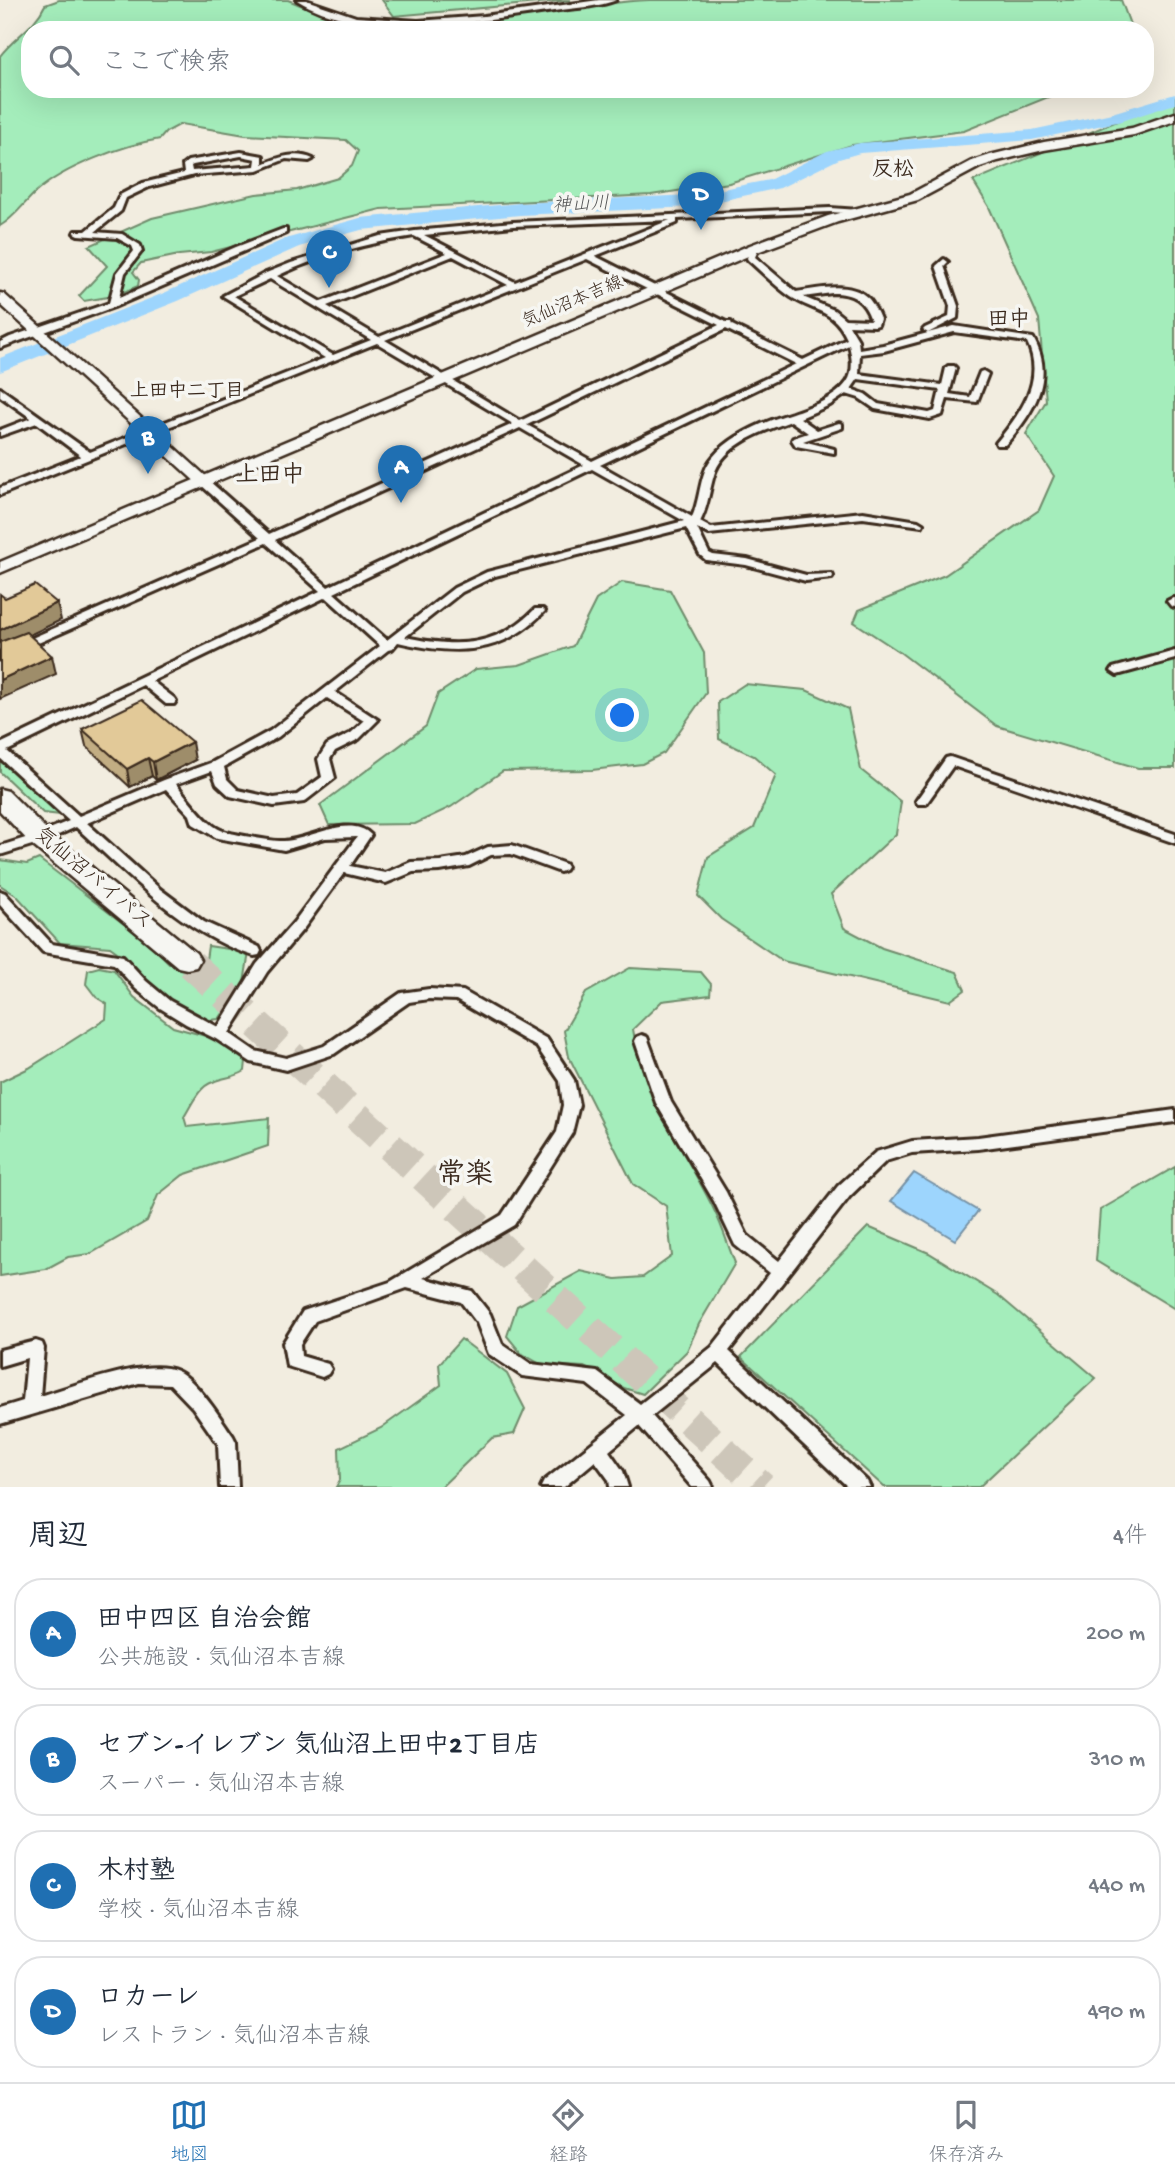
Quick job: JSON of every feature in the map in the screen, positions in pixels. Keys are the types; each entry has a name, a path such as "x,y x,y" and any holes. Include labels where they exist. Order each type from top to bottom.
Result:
{"highway":[{"name":"気仙沼バイパス","path":"0,797 40,838 187,960"}],"main road":[{"name":"気仙沼本吉線","path":"0,568 755,248 833,219 914,197 976,164 993,158 1044,146 1134,131 1175,117"}],"street":[{"path":"300,0 336,14 381,21"},
{"path":"420,21 453,20 613,0"},
{"path":"188,175 187,164 241,154 260,158 258,168"},
{"path":"113,304 121,273 138,251 136,245 119,236 82,233 111,216 118,209 123,197 133,190 188,175 258,168 285,157 309,159"},
{"path":"331,358 227,296 269,275 330,253 383,238 459,227 830,210 859,212"},
{"path":"0,492 684,217"},
{"path":"0,345 113,304 225,253 283,231"},
{"path":"415,233 514,285"},
{"path":"0,851 40,838 217,765 274,734 458,590 491,574 692,523 703,510 707,481 715,460 729,445 753,431 831,400 845,390 855,376 853,340 836,315 795,296 751,258 755,248"},
{"path":"321,305 454,253"},
{"path":"588,256 802,363"},
{"path":"922,336 953,318 954,306 940,266 944,261"},
{"path":"269,275 381,339 519,424 709,531 863,515 918,524"},
{"path":"795,296 842,290 854,292 863,298 876,318 875,323 841,322"},
{"path":"0,297 328,592 393,643 480,646 508,636 531,621 539,611"},
{"path":"0,656 519,424 728,324"},
{"path":"855,352 884,348 954,329 1030,340 1037,350 1038,373 1030,405 1017,428 1002,443"},
{"path":"254,951 199,925 119,862 79,821 0,750 853,340"},
{"path":"845,390 862,396 875,406 930,416 939,413 951,368"},
{"path":"855,376 974,400 983,374"},
{"path":"0,391 88,456"},
{"path":"791,416 814,433"},
{"path":"0,433 38,419"},
{"path":"830,451 800,444 797,440 839,426"},
{"path":"692,523 705,555 710,558 747,562 806,578 828,576"},
{"path":"1117,671 1175,655"},
{"path":"144,680 170,701"},
{"path":"217,765 221,781 234,793 274,802 300,799 329,778 324,759 331,748 355,736 372,720 326,692"},
{"path":"922,801 950,761 1175,839"},
{"path":"168,783 196,814 198,821 217,834 285,846 326,834 354,831 365,835 299,925 262,968 221,1035"},
{"path":"341,868 386,878 411,867 469,861 488,851 512,849 560,867"},
{"path":"0,896 48,948 118,960 137,984 177,1015 221,1035 251,1056 286,1064 330,1050 406,997 429,994 458,995 542,1043 567,1080 571,1105 564,1133 508,1220 405,1281 309,1316 291,1343 293,1361 322,1369"},
{"path":"642,1041 664,1102 720,1197 741,1240 781,1272"},
{"path":"550,1487 718,1352 844,1191 881,1156 912,1147 978,1143 1175,1116"},
{"path":"405,1281 466,1296 484,1319 495,1349 528,1371 591,1377 640,1415 704,1487"},
{"path":"0,1358 36,1349 31,1406"},
{"path":"718,1352 862,1487"},
{"path":"0,1416 139,1375 174,1377 199,1402 227,1442 229,1487"},
{"path":"597,1449 617,1477 619,1487"}],"green space":[{"path":"59,0 288,0 332,15 370,21 35,21 45,5"},
{"path":"382,0 571,0 394,16"},
{"path":"649,0 1121,0 1129,21 467,21"},
{"path":"21,34 21,98 1046,98 964,131 852,145 729,183 651,195 381,209 211,252 141,263 133,272 139,280 138,286 114,296 84,301 79,296 107,266 89,246 152,218 256,194 297,190 338,178 352,166 358,151 346,140 245,135 181,124 166,132 160,139 112,152 62,174 36,192 0,226 0,56"},
{"path":"1175,97 1175,768 1138,768 997,726 901,653 854,622 859,610 945,575 1039,510 1054,476 1026,434 1046,401 1039,319 989,207 973,181"},
{"path":"622,582 670,590 704,653 706,693 664,753 642,764 592,770 503,771 451,807 415,824 329,825 320,805 426,726 438,694 476,669 519,665 573,646 596,600"},
{"path":"745,684 806,690 848,709 861,770 901,802 896,834 831,894 844,928 882,948 957,972 965,990 950,1001 783,961 721,919 698,896 708,857 754,828 776,775 754,756 719,739 718,702"},
{"path":"0,758 58,809 61,815 43,813 0,772"},
{"path":"39,859 150,944 169,963 188,972 205,967 208,946 249,952 244,983 219,1019 192,1022 156,992 124,957 110,947 60,943 17,896 0,885 0,860 27,864"},
{"path":"99,967 114,970 134,997 173,1027 213,1038 246,1061 245,1071 208,1084 200,1092 184,1117 187,1127 269,1118 268,1146 183,1175 158,1195 147,1221 90,1254 68,1257 46,1269 0,1276 0,1082 29,1068 106,1019 107,1004 96,997 86,984 88,970"},
{"path":"630,968 701,972 711,984 710,995 662,1001 633,1029 638,1054 655,1101 704,1189 721,1224 735,1263 699,1324 687,1351 643,1394 624,1388 584,1367 542,1365 521,1353 507,1336 517,1306 581,1271 616,1279 643,1277 672,1256 666,1206 633,1184 569,1057 564,1031 586,993"},
{"path":"1175,1167 1175,1309 1096,1261 1100,1210"},
{"path":"868,1227 929,1253 998,1295 1096,1378 979,1487 884,1487 741,1357"},
{"path":"461,1339 507,1374 525,1409 514,1434 492,1438 441,1487 336,1487 340,1480 339,1448 381,1428 441,1385 439,1364"}],"water":[{"path":"914,1173 978,1211 955,1240 891,1201"}],"building":[{"path":"35,585 57,603 0,630 0,594 5,598"},
{"path":"26,632 52,656 0,680 0,642"},
{"path":"142,700 192,742 153,762 148,758 127,769 82,729"}],"waterway":[{"name":"神山川","path":"0,366 171,297 292,243 360,224 520,209 692,201 774,184 833,155 860,148 1032,135 1116,117 1175,99"}],"tunnel":[{"path":"187,960 191,964"},
{"path":"191,964 762,1487"}],"place":[{"name":"ロカーレ","path":"701,230"},
{"name":"木村塾","path":"329,288"},
{"name":"セブン-イレブン 気仙沼上田中2丁目店","path":"148,474"},
{"name":"田中四区 自治会館","path":"401,503"}],"district":[{"name":"反松","path":"893,171"},
{"name":"田中","path":"1009,321"},
{"name":"上田中二丁目","path":"187,392"},
{"name":"上田中","path":"270,476"},
{"name":"常楽","path":"465,1176"}]}
